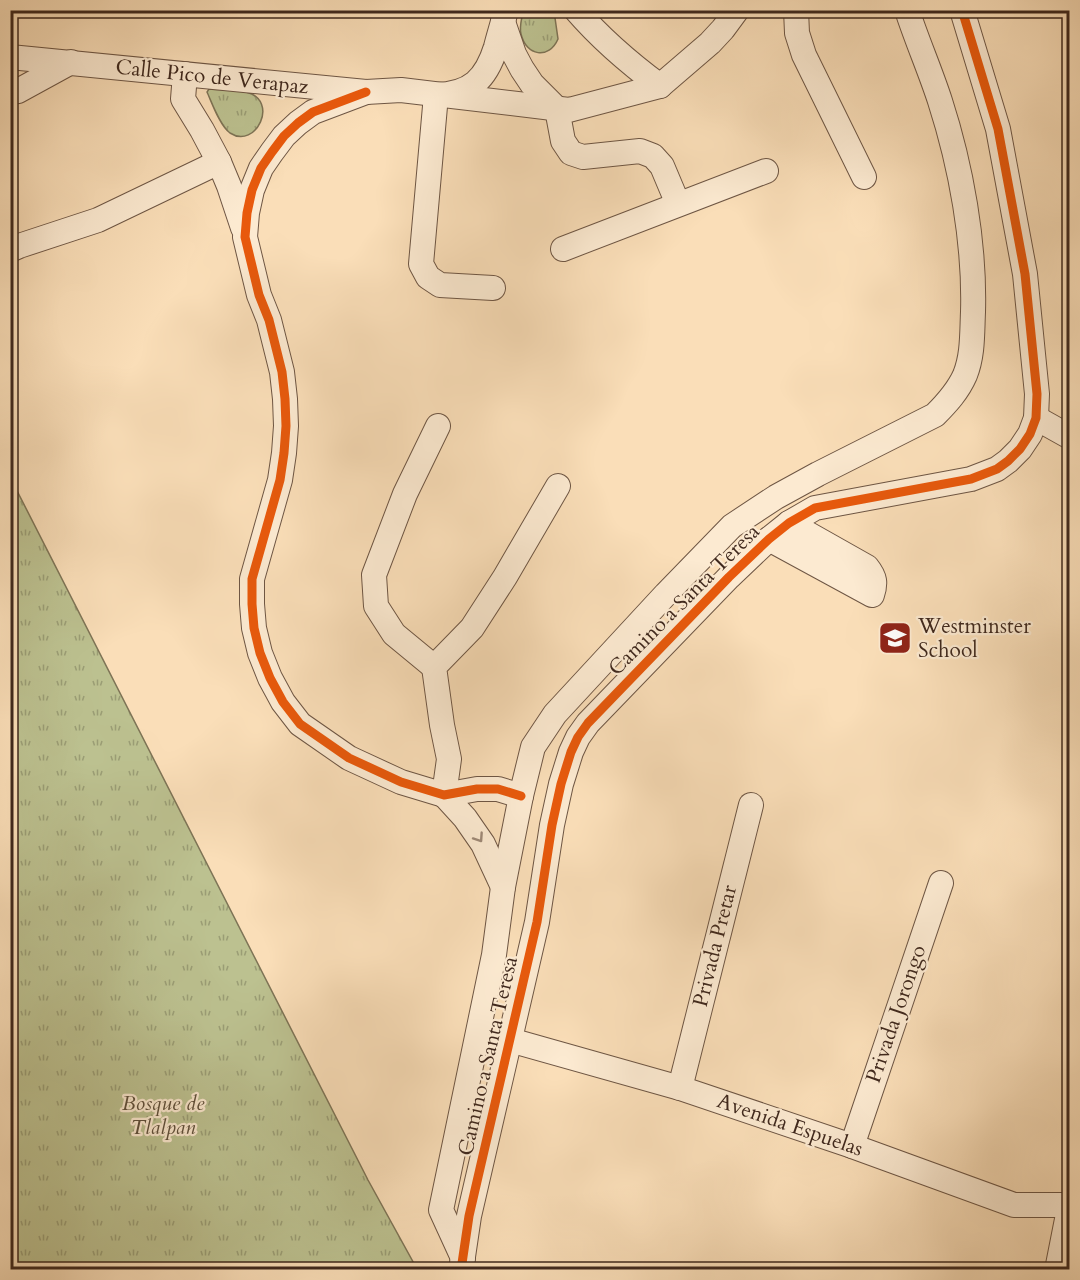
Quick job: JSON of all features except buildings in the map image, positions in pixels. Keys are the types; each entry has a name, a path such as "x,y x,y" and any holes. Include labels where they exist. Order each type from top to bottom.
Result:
{"street":[{"path":"576,10 608,44 660,86"},
{"path":"366,92 401,90 569,110 660,86 710,43 737,10"},
{"path":"796,10 797,33 804,55 864,177"},
{"name":"Camino a Santa Teresa","path":"462,1264 441,1210 494,955 503,887 533,747 555,714 732,526 776,497 818,474 935,415 960,386 970,362 974,289 970,240 962,191 952,143 940,103 907,10"},
{"name":"Camino a Santa Teresa","path":"462,1264 469,1216 537,922 552,825 561,784 578,737 588,723 729,577 789,523 815,508 984,475 1008,461 1030,434 1036,418 1037,394 1025,274 998,129 962,10"},
{"path":"436,94 460,92 472,86 481,77 492,60 505,16"},
{"path":"505,16 514,54 532,84 558,109 563,141 571,153 583,157 640,151 653,156 663,166 678,204"},
{"name":"Calle Pico de Verapaz","path":"10,57 366,92"},
{"path":"10,92 18,91 71,62"},
{"path":"185,74 183,99 219,162 245,237"},
{"name":"Calle Pico de Verapaz","path":"366,92 314,112 284,136 261,168 252,190 247,213 245,237 259,295 277,346 282,372 286,426 280,480 252,579 254,628 260,653 283,702 300,724 349,758 401,782 444,795 477,789 498,789 521,796"},
{"path":"436,94 421,264 428,278 440,285 493,288"},
{"path":"10,250 98,220 219,162"},
{"path":"563,249 766,171"},
{"path":"1036,418 1070,437"},
{"path":"438,426 405,494 374,575 376,606 393,634 434,667 449,759 444,795 465,818 483,844 503,887"},
{"path":"434,667 472,628 505,577 558,486"},
{"path":"769,539 872,595 875,585 874,576 867,567 789,523"},
{"name":"Privada Pretar","path":"680,1088 751,805"},
{"name":"Privada Jorongo","path":"852,1146 941,883"},
{"name":"Avenida Espuelas","path":"510,1040 680,1088 852,1146 1014,1205 1069,1205"},
{"path":"1057,1269 1069,1205"}],"green space":[{"path":"523,11 554,11 558,39 549,50 538,53 528,47 524,41 520,28"},
{"path":"209,89 242,91 256,97 262,104 263,113 255,130 248,135 240,136 226,130 207,92"},
{"name":"Bosque de Tlalpan","path":"10,477 368,1180 417,1269 11,1269"}],"cycle path":[{"path":"461,1270 469,1216 537,922 552,825 561,784 578,737 588,723 729,577 789,523 815,508 971,479 997,469 1008,461 1030,434 1036,418 1037,394 1025,274 998,129 962,10"},
{"path":"366,92 313,112 284,136 261,168 252,190 247,213 245,237 259,295 269,320 282,372 286,426 280,480 252,579 254,628 260,653 283,702 300,724 349,758 401,782 444,795 477,789 498,789 521,796"}],"place":[{"name":"Westminster School","path":"895,638"}]}
